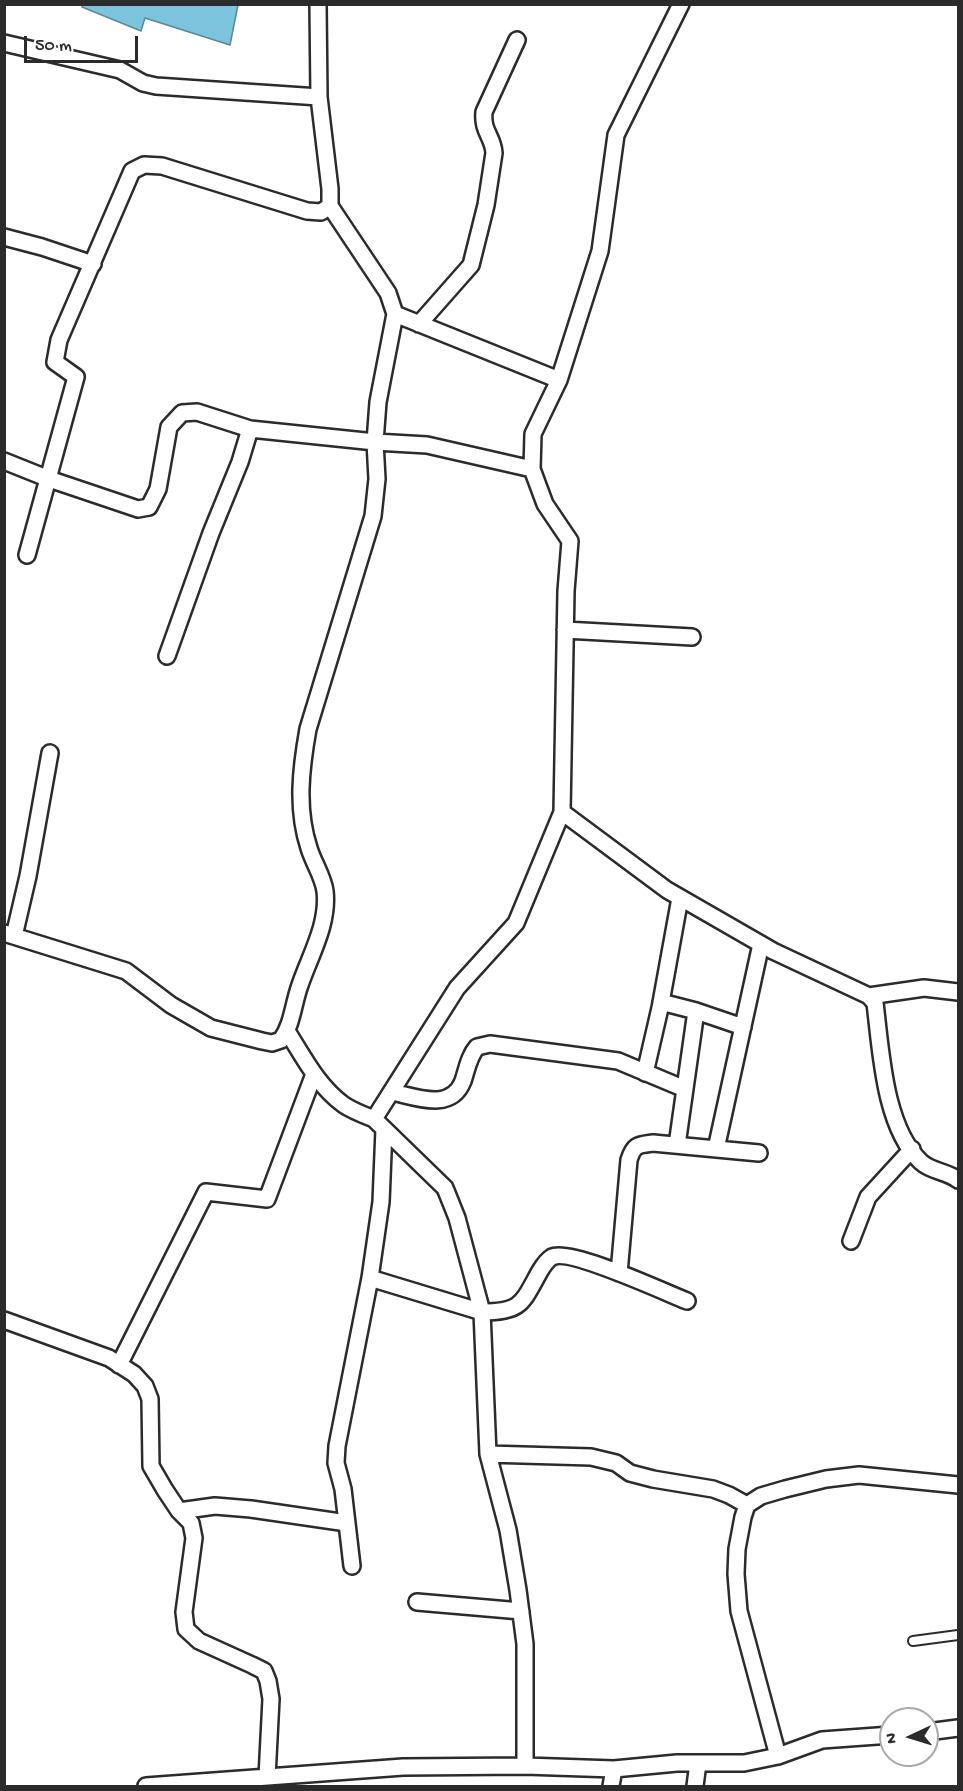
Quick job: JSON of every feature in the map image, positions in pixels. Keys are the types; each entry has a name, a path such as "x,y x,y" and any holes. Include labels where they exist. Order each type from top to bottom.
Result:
{"street":[{"path":"50,753 28,876 10,935 126,970 171,1005 211,1028 272,1043 281,1040 287,1031 299,986 313,954 324,914 325,887 308,847 303,825 300,790 302,763 308,729 373,516 377,479 375,442 378,402 395,314 388,293 330,206 319,97 318,4"},
{"path":"352,1566 343,1489 336,1463 337,1446 370,1278 381,1202 379,1124 392,1092 457,988 516,923 562,812 565,630 570,541 545,504 532,468 533,434 559,380 600,251 616,135 681,4"},
{"path":"419,324 471,265 486,205 494,153 483,122 484,112 517,40"},
{"path":"4,43 113,68 132,75 143,83 156,86 319,97"},
{"path":"27,555 76,377 55,362 59,340 132,171 144,165 162,166 308,211 321,212 330,206"},
{"path":"4,237 93,264"},
{"path":"395,314 559,380"},
{"path":"4,461 138,509 149,507 158,489 169,427 182,413 197,412 250,429 426,445 532,468"},
{"path":"167,656 211,533 240,462 250,429"},
{"path":"565,630 692,637"},
{"path":"562,812 667,890 761,944 869,996 875,1002 891,1107 902,1135 920,1161 929,1168 952,1175 958,1180"},
{"path":"645,1073 661,1002 680,897"},
{"path":"716,1149 761,944"},
{"path":"869,996 924,988 958,992"},
{"path":"661,1002 742,1027"},
{"path":"677,1145 696,1011"},
{"path":"287,1031 314,1074 331,1094 346,1106 379,1124 445,1188 457,1218 482,1312 488,1454 508,1530 521,1611 525,1644 525,1766"},
{"path":"392,1092 433,1100 448,1099 454,1096 461,1085 472,1053 477,1047 490,1044 618,1061 685,1089"},
{"path":"119,1365 206,1192 267,1199 314,1074"},
{"path":"619,1273 629,1160 632,1149 638,1144 653,1143 759,1153"},
{"path":"851,1240 868,1197 912,1149"},
{"path":"370,1278 482,1312 501,1312 523,1302 550,1258 559,1255 586,1260 687,1300"},
{"path":"4,1320 109,1358 134,1374 145,1386 150,1399 151,1466 179,1511 191,1523 194,1538 184,1612 186,1629 199,1641 264,1671 271,1699 267,1777"},
{"path":"488,1454 591,1457 616,1463 630,1473 713,1489 747,1504"},
{"path":"778,1756 740,1611 736,1574 737,1549 742,1517 747,1504 761,1496 796,1486 859,1475 958,1485"},
{"path":"179,1511 215,1506 347,1523"},
{"path":"417,1602 521,1611"},
{"path":"939,1730 958,1728"},
{"path":"146,1786 185,1785 403,1767 525,1766 614,1769 677,1763 744,1763 778,1756 822,1740 879,1737"},
{"path":"695,1786 698,1763"},
{"path":"611,1786 614,1769"}],"lane":[{"path":"913,1641 958,1635"}],"water":[{"path":"82,4 238,5 230,45 145,18 141,31 82,7"}]}
